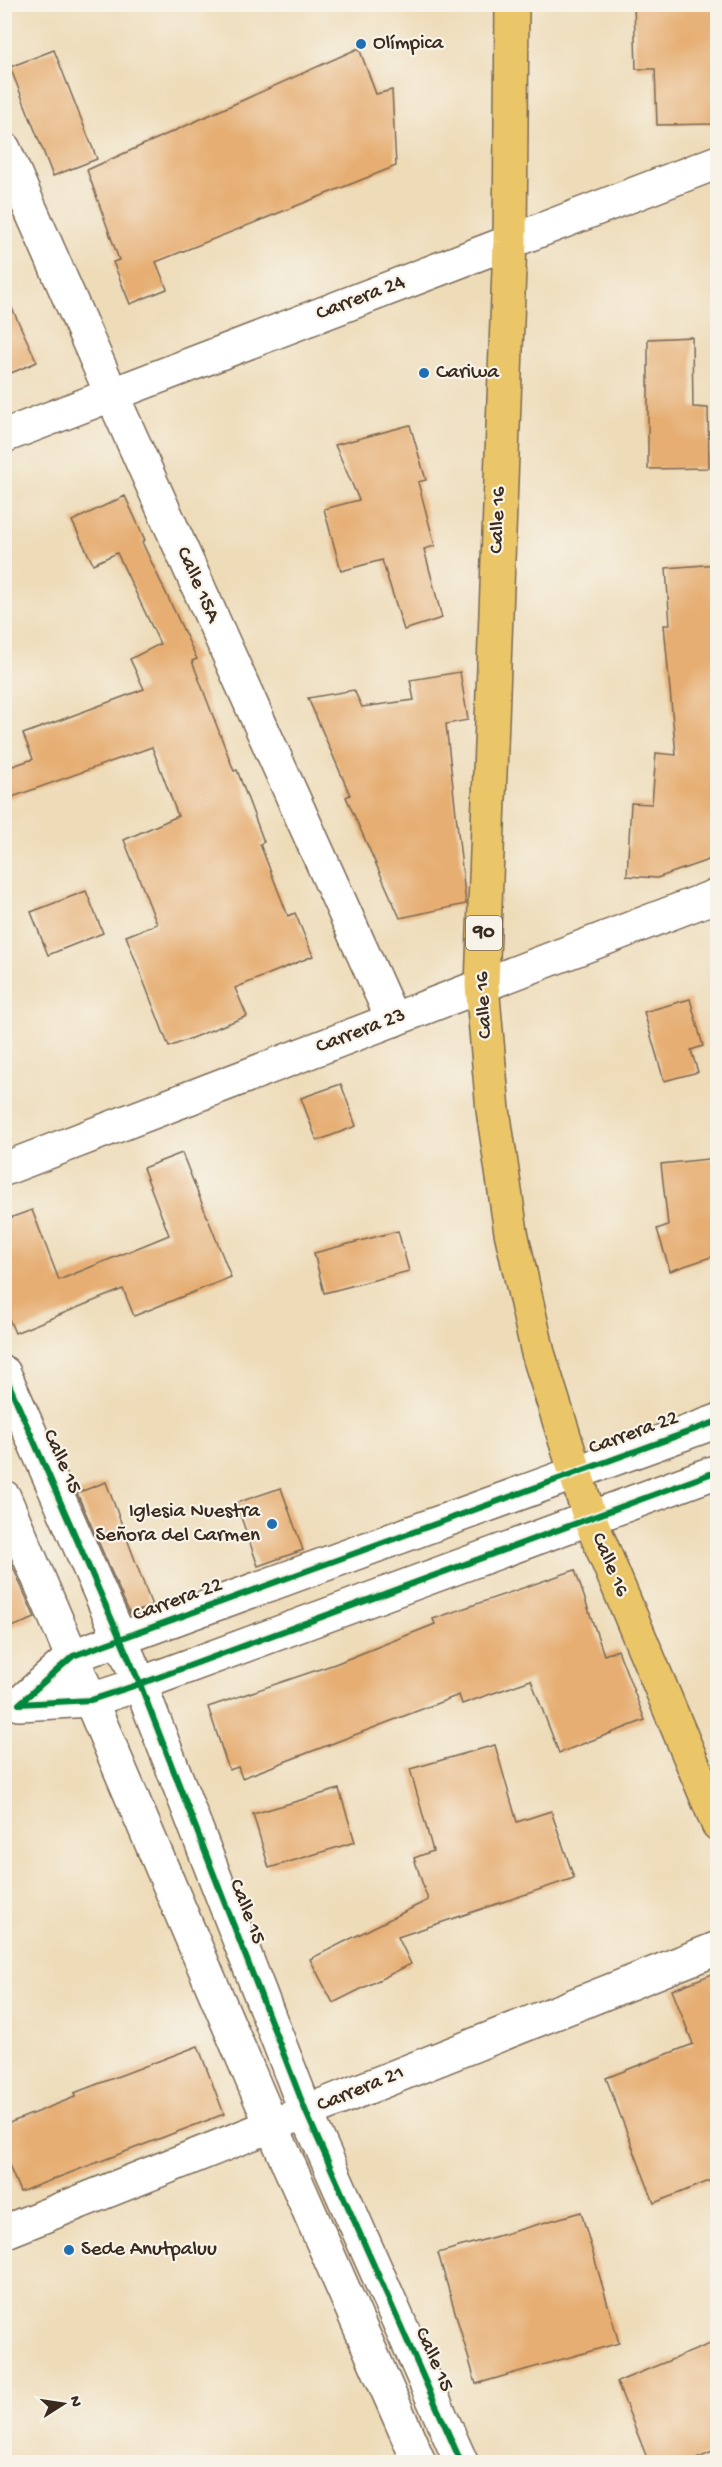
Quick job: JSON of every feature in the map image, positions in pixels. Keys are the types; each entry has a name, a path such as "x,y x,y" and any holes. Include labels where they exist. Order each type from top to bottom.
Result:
{"highway":[{"name":"Calle 16","path":"512,4 510,242 482,986 493,1110 511,1232 538,1353 574,1473 590,1519 717,1824"}],"street":[{"name":"Calle 15A","path":"4,149 393,1020"},
{"name":"Carrera 24","path":"4,436 717,162"},
{"name":"Carrera 23","path":"4,1169 717,895"},
{"name":"Calle 15","path":"4,1373 140,1684 306,2112 461,2463"},
{"name":"Carrera 22","path":"12,1707 73,1656 717,1421"},
{"name":"Carrera 22","path":"12,1707 91,1700 140,1684 717,1471"},
{"path":"4,1497 271,2124 419,2463"},
{"name":"Carrera 21","path":"4,2232 717,1948"}],"building":[{"path":"634,4 717,4 717,124 657,125 655,69 636,69"},
{"path":"359,48 376,94 392,90 396,166 156,262 167,289 130,304 113,262 119,260 87,170"},
{"path":"54,50 97,159 53,176 10,67"},
{"path":"4,291 37,362 4,376"},
{"path":"692,337 693,407 708,408 709,468 648,469 648,339"},
{"path":"410,425 426,480 418,482 435,546 424,549 442,618 404,630 382,560 341,571 324,509 359,500 335,445"},
{"path":"125,496 145,540 142,542 197,659 192,661 234,771 237,770 264,842 260,844 288,916 295,913 313,956 235,988 247,1016 169,1047 126,936 157,924 124,840 178,816 152,747 4,800 4,769 33,759 23,734 144,689 130,659 160,644 117,553 93,564 72,521"},
{"path":"717,564 717,857 657,878 627,876 631,803 652,804 656,753 676,755 664,625 670,625 666,568"},
{"path":"460,672 468,720 446,724 466,904 400,918 346,797 350,795 308,698 354,690 362,707 414,700 410,680"},
{"path":"86,891 103,933 48,955 31,912"},
{"path":"690,999 703,1046 691,1050 698,1072 664,1081 644,1012"},
{"path":"341,1084 356,1126 317,1141 301,1098"},
{"path":"182,1153 231,1277 134,1316 123,1289 15,1333 4,1307 4,1220 32,1210 59,1280 169,1235 143,1168"},
{"path":"717,1158 717,1255 670,1271 657,1229 668,1225 661,1164"},
{"path":"398,1231 409,1271 324,1293 314,1253"},
{"path":"106,1482 152,1606 130,1614 77,1493"},
{"path":"281,1488 303,1550 258,1566 236,1503"},
{"path":"4,1546 35,1618 4,1630"},
{"path":"575,1570 604,1655 618,1650 645,1720 559,1753 531,1680 462,1704 459,1695 242,1778 238,1767 229,1770 208,1707 335,1664 435,1624 433,1619"},
{"path":"495,1745 517,1822 551,1811 574,1878 398,1937 411,1964 333,2003 310,1959 428,1900 414,1858 433,1851 410,1769"},
{"path":"339,1789 355,1842 269,1868 253,1814"},
{"path":"717,1972 717,2178 654,2203 606,2078 693,2044 672,1990"},
{"path":"198,2046 224,2114 20,2192 4,2153 4,2125 75,2097 74,2093"},
{"path":"581,2212 619,2343 476,2384 438,2253"},
{"path":"717,2341 717,2450 687,2463 649,2463 617,2382"}],"cycle path":[{"path":"4,1373 140,1684 306,2112 461,2462"},
{"path":"718,1421 73,1656 19,1704 91,1700 140,1684 718,1471"}],"place":[{"name":"Olímpica","path":"361,44"},
{"name":"Cariwa","path":"424,373"},
{"name":"Iglesia Nuestra Señora del Carmen","path":"272,1524"},
{"name":"Sede Anutpaluu","path":"69,2250"}]}
